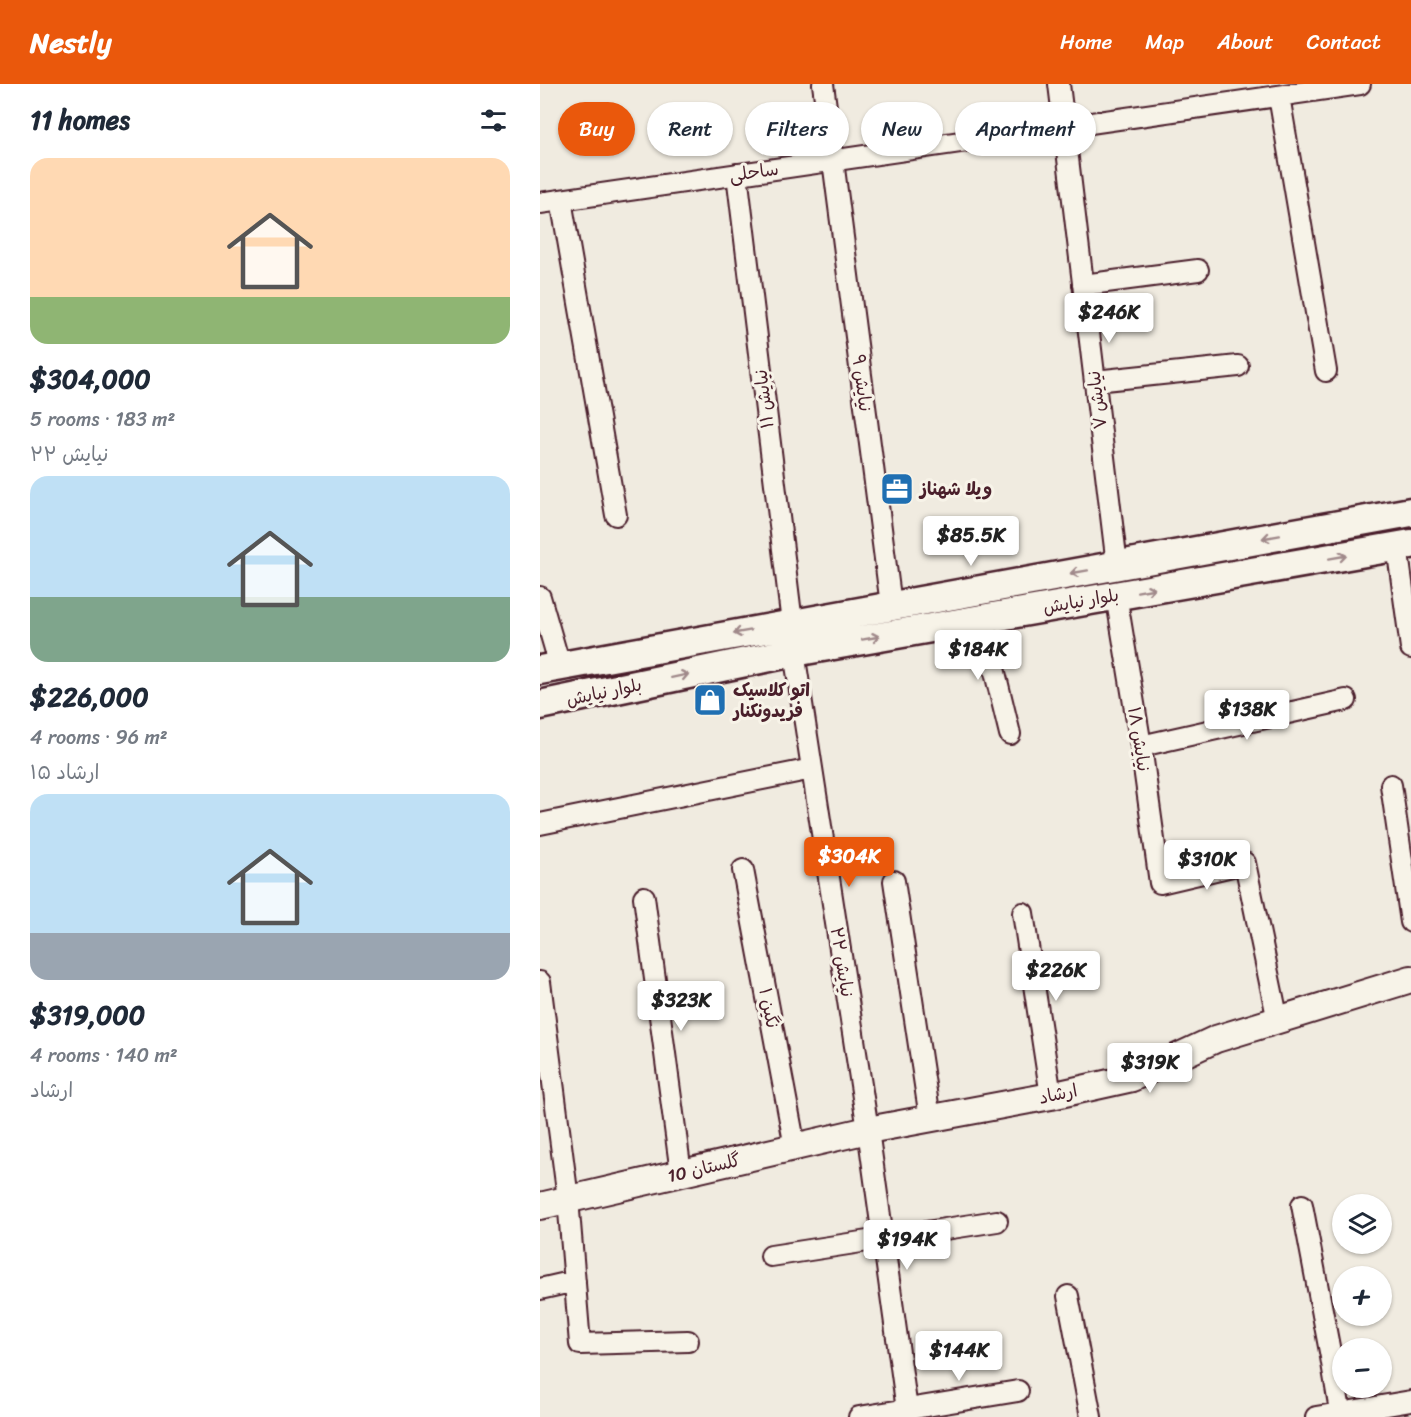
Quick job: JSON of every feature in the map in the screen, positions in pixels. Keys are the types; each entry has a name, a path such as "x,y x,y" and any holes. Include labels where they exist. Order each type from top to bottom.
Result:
{"main road":[{"name":"بلوار نیایش","path":"550,668 1411,512"},
{"name":"بلوار نیایش","path":"540,705 794,652 1404,545"}],"street":[{"name":"نیایش ۹","path":"823,84 891,605"},
{"name":"نیایش ۷","path":"1059,84 1061,102"},
{"name":"ساحلی","path":"1096,122 1360,84"},
{"path":"1279,96 1326,370"},
{"name":"ساحلی","path":"540,203 955,143"},
{"name":"نیایش ۷","path":"1067,156 1117,565"},
{"name":"نیایش ۱۱","path":"737,174 792,623"},
{"path":"561,200 616,515"},
{"path":"1083,285 1198,270"},
{"path":"1095,381 1238,366"},
{"path":"1404,545 1411,648"},
{"name":"نیایش ۱۸","path":"1116,595 1141,746 1160,883 1245,863 1278,1021"},
{"path":"540,597 550,668"},
{"path":"982,619 1010,734"},
{"name":"نیایش ۲۲","path":"794,652 868,1130 907,1413"},
{"path":"1141,746 1346,700"},
{"path":"540,824 812,770"},
{"path":"1391,785 1411,922"},
{"name":"نگین ۱","path":"743,870 795,1147"},
{"path":"894,881 930,1118"},
{"path":"644,897 681,1173"},
{"path":"1023,913 1051,1096"},
{"name":"ارشاد","path":"868,1130 1051,1096 1132,1078 1216,1039 1411,979"},
{"path":"540,982 568,1199 580,1344 688,1341"},
{"name":"گلستان 10","path":"540,1206 868,1130"},
{"path":"1302,1204 1341,1415"},
{"path":"771,1256 997,1221"},
{"path":"540,1289 575,1281"},
{"path":"1068,1296 1091,1417"},
{"path":"859,1417 907,1413 1018,1391"},
{"path":"1316,1417 1341,1415 1411,1401"}],"place":[{"name":"ویلا شهناز","path":"897,489"},
{"name":"اتو کلاسیک فریدونکنار","path":"710,700"}]}
